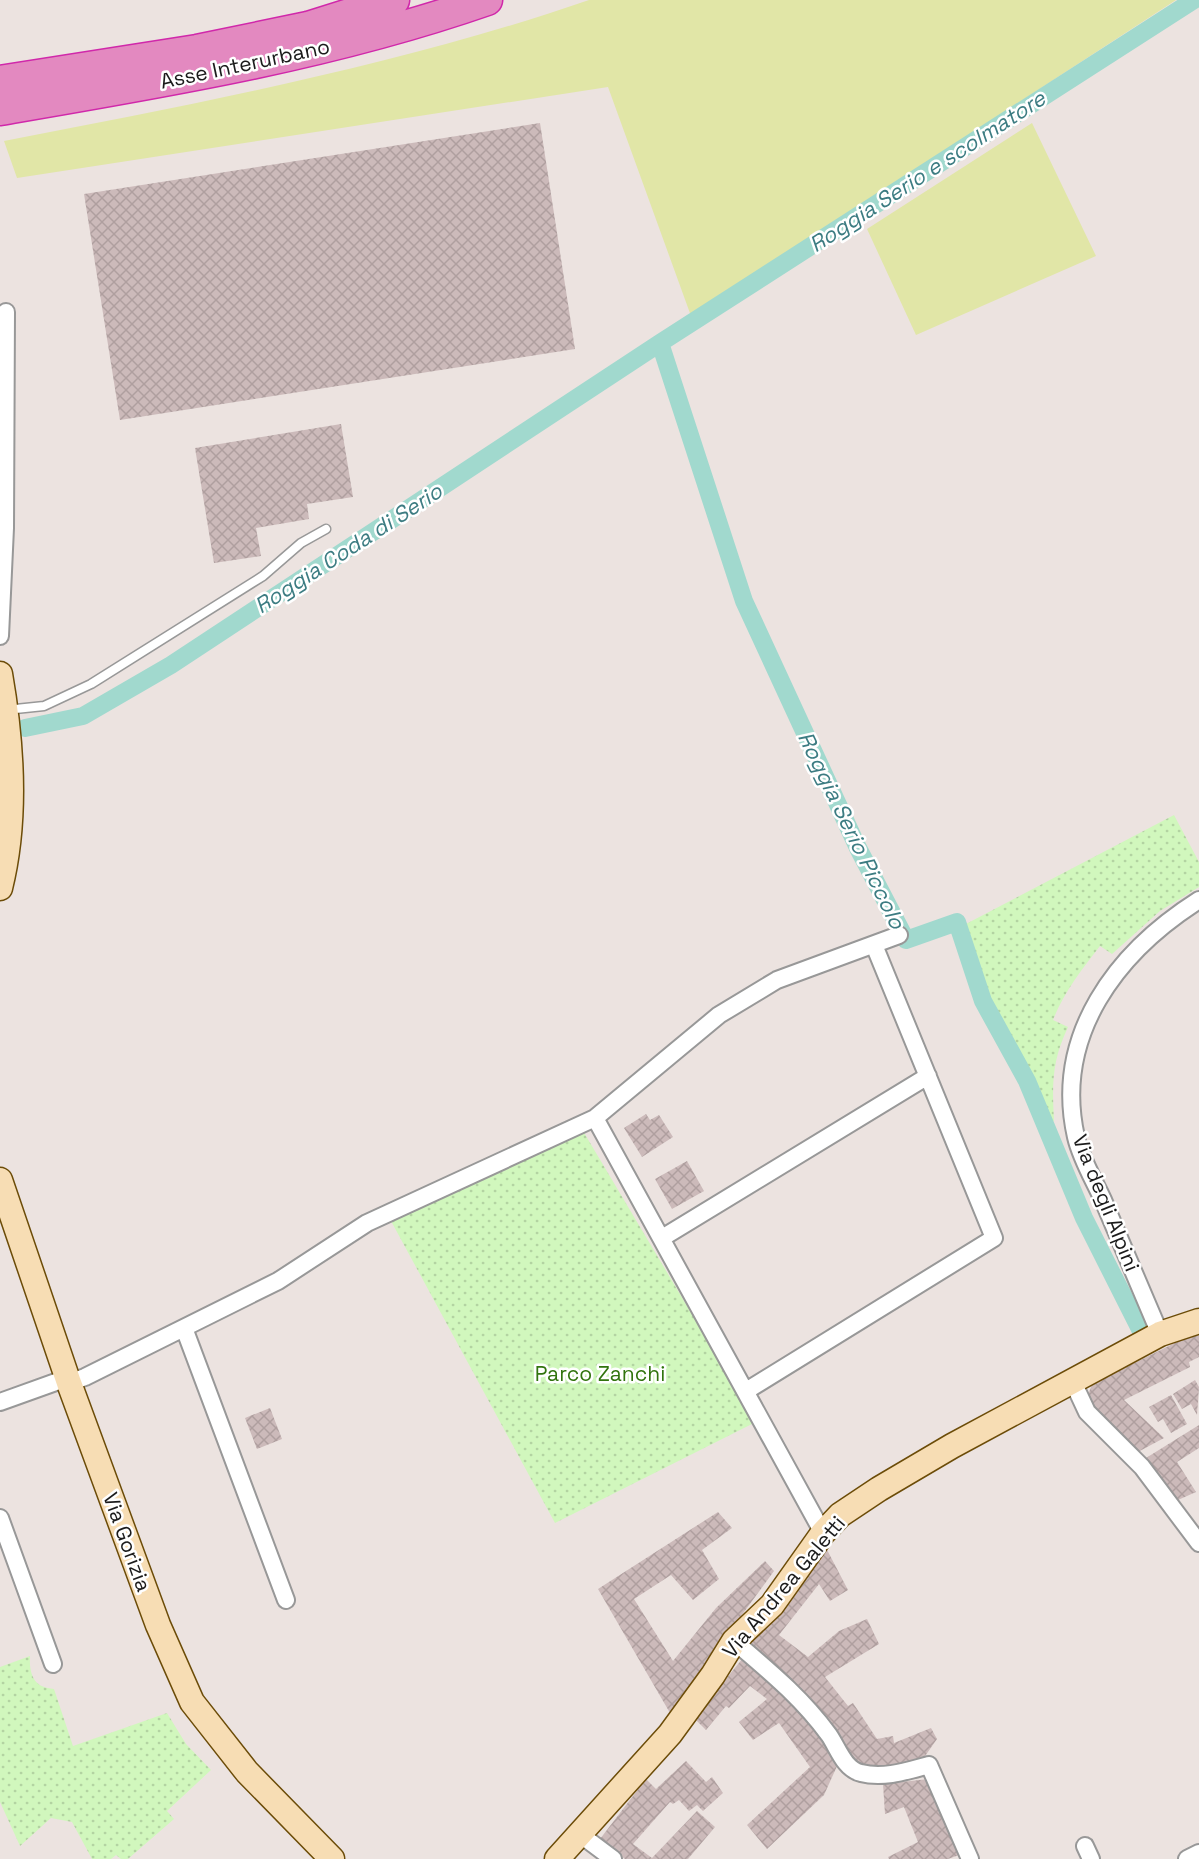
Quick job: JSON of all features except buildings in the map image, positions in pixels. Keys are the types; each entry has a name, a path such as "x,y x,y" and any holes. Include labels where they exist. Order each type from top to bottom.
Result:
{"highway":[{"name":"Asse Interurbano","path":"0,81 197,50 308,27 394,0"},
{"name":"Asse Interurbano","path":"0,110 227,70 327,47 487,0"}],"street":[{"path":"0,636 5,528 6,312"},
{"path":"0,674 8,735 9,853 0,888"},
{"name":"Via degli Alpini","path":"1160,1334 1077,1139 1070,1095 1073,1065 1100,992 1136,950 1167,920 1199,900"},
{"path":"0,1402 68,1380 184,1328 278,1281 367,1222 595,1118 719,1015 777,980 899,935"},
{"path":"746,1391 994,1238 874,945"},
{"path":"662,1238 928,1076"},
{"path":"595,1118 823,1533"},
{"name":"Via Gorizia","path":"0,1180 68,1380 158,1625 192,1702 247,1772 332,1859"},
{"name":"Via Andrea Galetti","path":"557,1859 670,1734 713,1675 734,1641 772,1605 823,1533 840,1515 952,1446 1160,1334 1199,1321"},
{"path":"184,1328 286,1599"},
{"path":"1073,1382 1087,1412 1142,1467 1199,1543"},
{"path":"0,1518 52,1664"},
{"path":"734,1641 794,1692 830,1737 844,1762 859,1773 892,1775 929,1765 970,1859"},
{"path":"581,1834 613,1859"},
{"path":"1187,1859 1199,1853"}],"lane":[{"path":"5,710 44,706 91,684 263,576 301,543 326,529"}],"green space":[{"path":"589,0 1176,0 691,316 608,87 17,178 4,141 299,81 446,44"},
{"path":"1032,123 1096,256 916,335 867,229"},
{"path":"1174,815 1199,862 1199,887 1160,911 1112,954 1100,946 1074,981 1053,1020 1068,1027 1054,1072 1054,1121 1048,1120 1031,1078 989,1002 964,925"},
{"name":"Parco Zanchi","path":"583,1131 756,1422 555,1523 391,1221"},
{"path":"30,1656 34,1679 42,1686 54,1689 73,1746 167,1713 186,1744 211,1770 167,1811 174,1819 128,1859 121,1859 116,1855 111,1859 92,1859 72,1822 51,1818 20,1846 0,1802 0,1667"}],"waterway":[{"name":"Roggia Coda di Serio","path":"25,728 83,716 171,665 660,343 1194,0"},
{"name":"Roggia Serio Piccolo","path":"660,343 744,601 858,848 906,940 957,922 983,1001 1027,1081 1084,1218 1144,1337"}],"water label":[{"name":"Roggia Serio e scolmatore","path":"927,171"}]}
